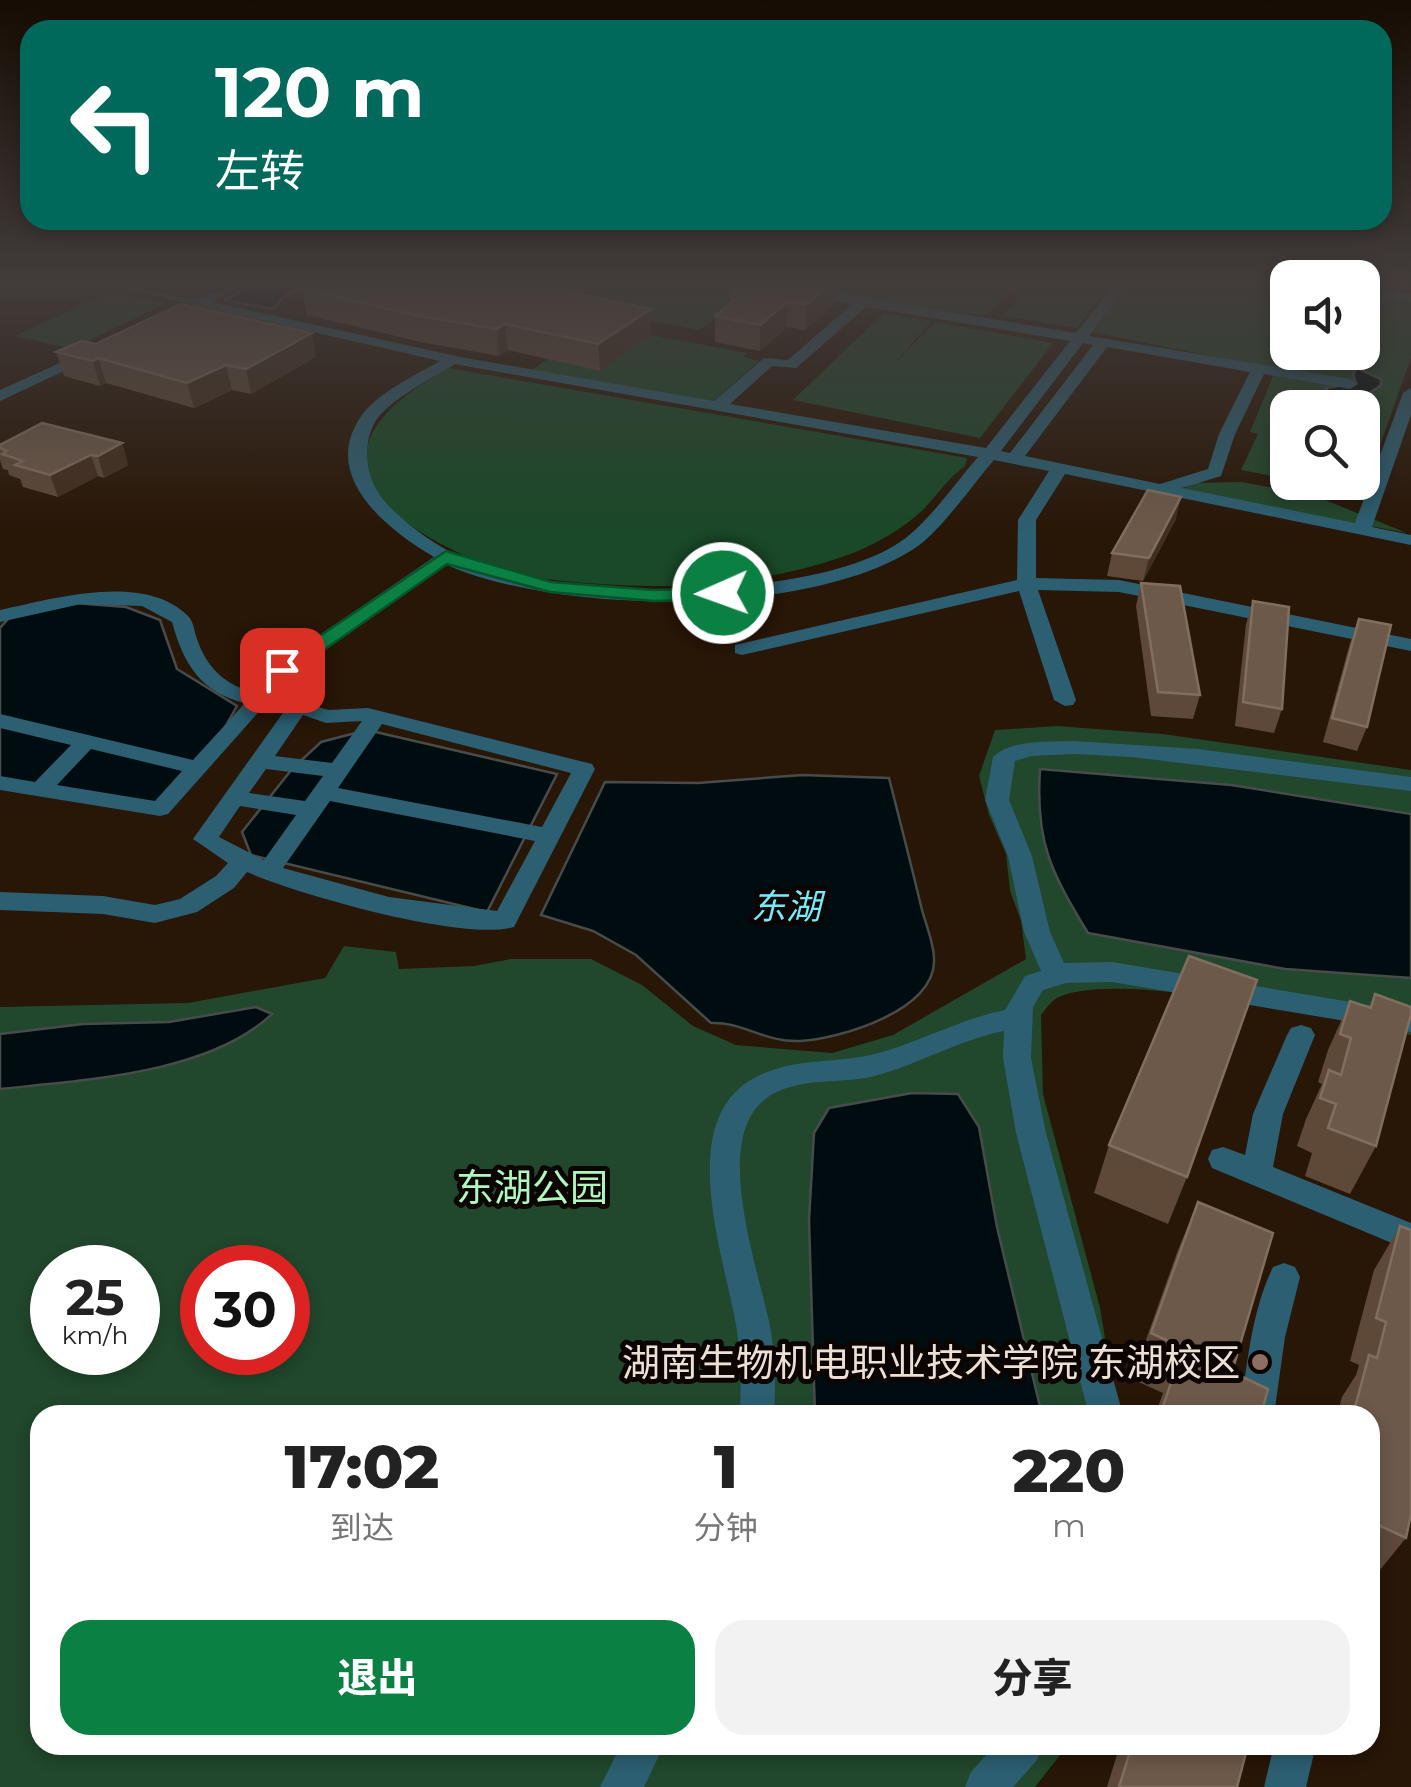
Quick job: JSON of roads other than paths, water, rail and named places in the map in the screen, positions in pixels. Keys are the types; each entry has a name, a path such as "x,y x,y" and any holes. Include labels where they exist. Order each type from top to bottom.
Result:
{"street":[{"path":"0,396 61,367"},
{"path":"440,367 369,416 357,452 367,494 402,531 458,563 550,587 654,595 758,592 855,570 913,541 990,454 1057,367"},
{"path":"501,367 990,454 1411,540"},
{"path":"718,406 762,367"},
{"path":"1014,459 1067,400 1087,367"},
{"path":"1256,367 1350,384"},
{"path":"1157,490 1216,472 1227,434 1259,368"},
{"path":"1036,394 1067,400"},
{"path":"1362,529 1411,395"},
{"path":"1060,468 1027,520 1026,584 1065,700"},
{"path":"0,783 160,810 230,736 282,670 446,556"},
{"path":"742,649 1026,584 1119,586 1411,646"},
{"path":"0,616 80,598 146,600 181,619 188,649 229,695 299,706 326,717 368,714 373,721 584,769 542,835 505,921 431,915 242,863 205,839 299,706"},
{"path":"0,720 198,767"},
{"path":"271,869 373,721"},
{"path":"40,789 87,741"},
{"path":"1056,976 1034,919 1020,856 997,800 1004,757 1014,749 1084,748 1164,754 1411,784"},
{"path":"260,760 337,771"},
{"path":"234,798 259,802 318,801 542,835"},
{"path":"0,901 103,905 156,914 188,906 224,882 242,863"},
{"path":"1103,1405 1031,1133 1017,1058 1019,1006 1034,983 1056,976 1112,972 1411,1022"},
{"path":"758,1405 752,1319 733,1244 726,1170 730,1122 739,1105 787,1075 873,1065 987,1022 1019,1018"},
{"path":"1257,1173 1268,1114 1302,1035"},
{"path":"1223,1159 1411,1237"},
{"path":"1258,1405 1268,1337 1284,1277"},
{"path":"621,1787 638,1755"},
{"path":"986,1787 1013,1755"},
{"path":"1285,1787 1293,1755"}],"water":[{"path":"1356,370 1381,379 1381,385 1374,390 1326,388 1356,383"},
{"path":"74,603 126,607 160,620 177,669 237,706 219,738 158,806 0,779 0,628 9,618"},
{"path":"367,730 557,774 487,912 251,855 242,832 292,769 321,742"},
{"path":"1040,769 1231,785 1411,814 1411,978 1285,969 1088,933 1048,856 1040,817"},
{"name":"东湖","path":"802,775 889,778 934,959 931,977 920,993 883,1018 838,1035 800,1041 711,1023 636,955 593,931 541,915 605,782 698,783"},
{"path":"256,1007 272,1014 246,1034 180,1062 106,1077 0,1089 0,1034 83,1024 169,1022"},
{"path":"912,1093 958,1094 979,1127 997,1227 1040,1405 815,1405 809,1220 814,1133 829,1108"}],"place":[{"name":"湖南生物机电职业技术学院 东湖校区","path":"1260,1362"}],"park label":[{"name":"东湖公园","path":"532,1187"}]}
